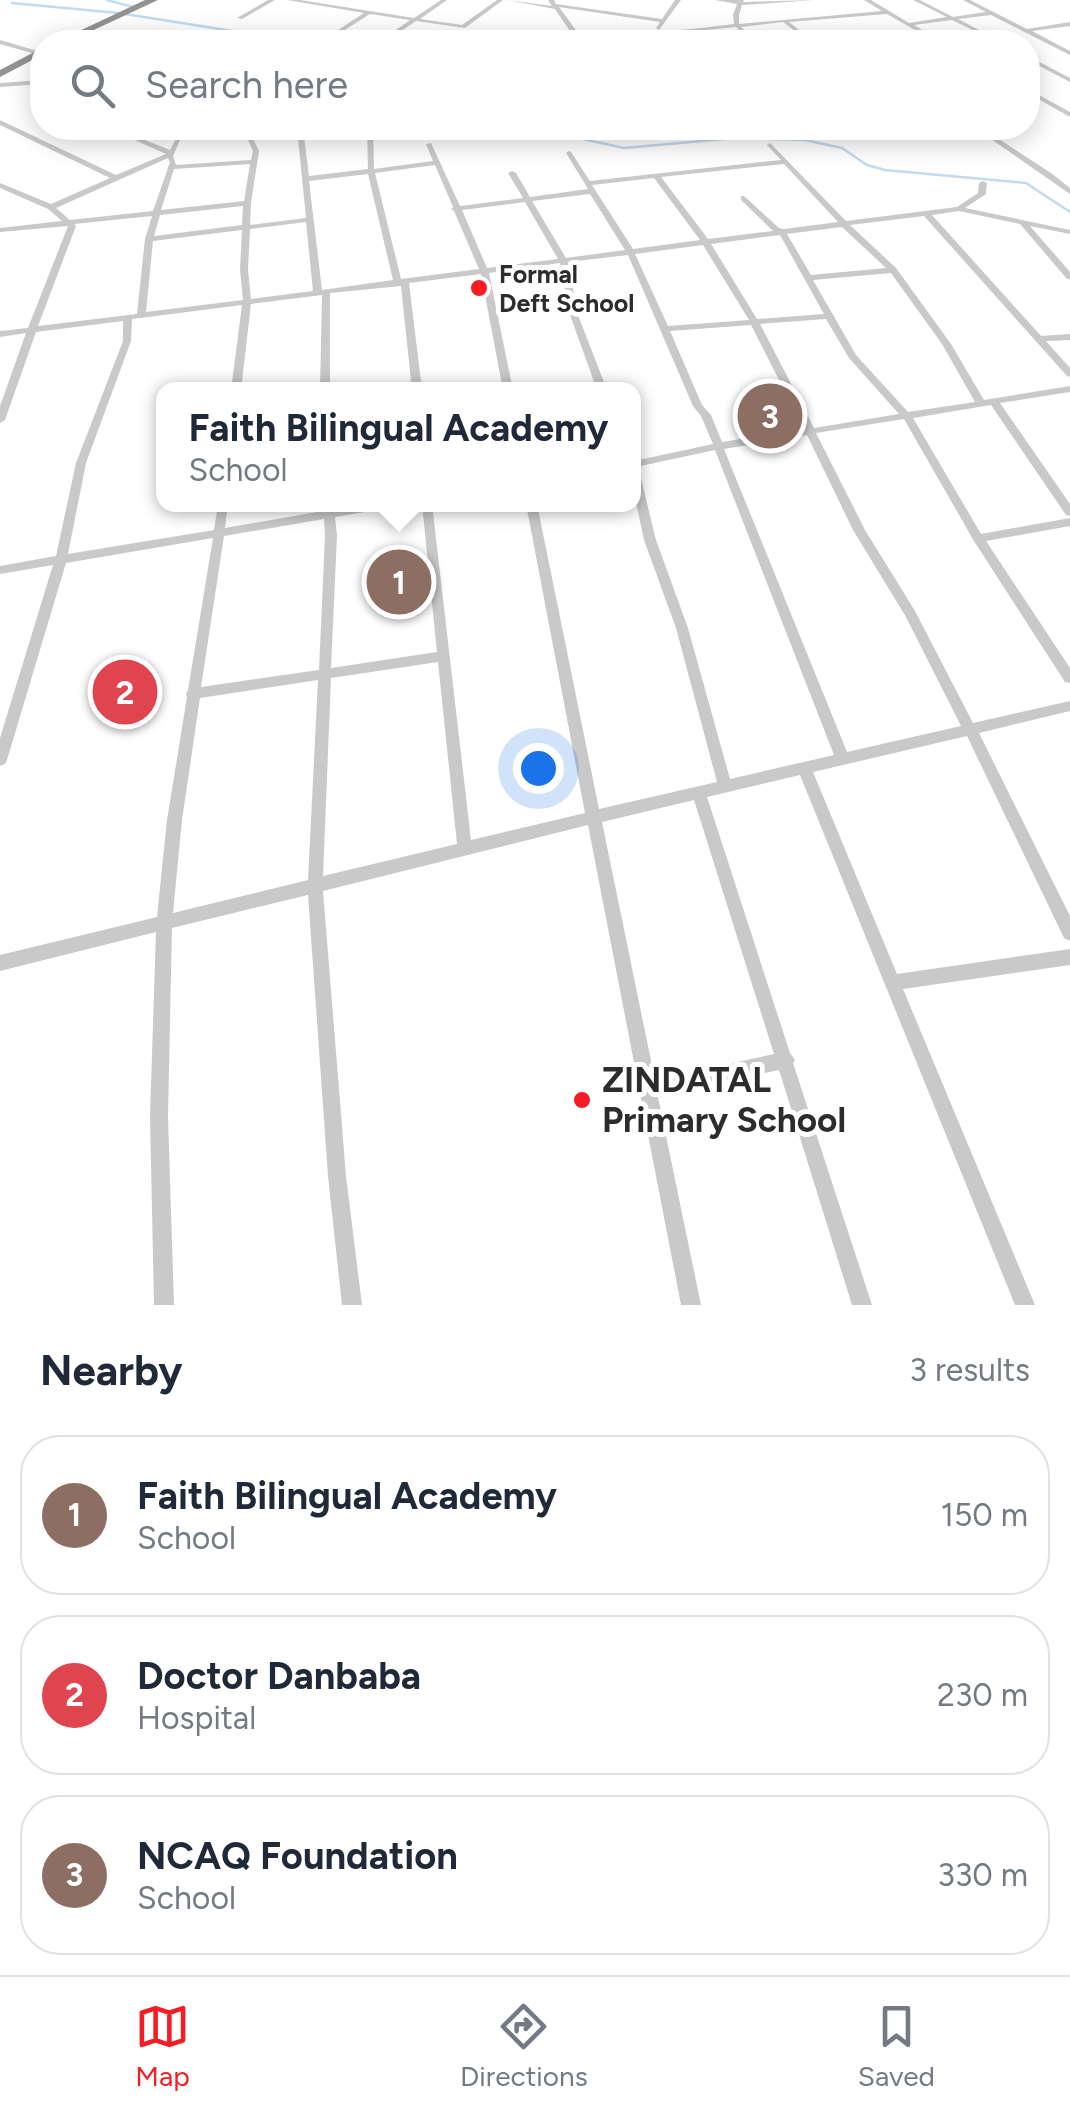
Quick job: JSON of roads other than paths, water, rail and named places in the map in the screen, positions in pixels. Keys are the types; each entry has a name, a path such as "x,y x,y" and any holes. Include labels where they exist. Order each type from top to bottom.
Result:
{"highway":[{"path":"88,30 153,0"},
{"path":"0,74 30,58"}],"street":[{"path":"240,18 272,0"},
{"path":"290,0 463,27 500,0"},
{"path":"324,5 332,0"},
{"path":"399,30 444,0"},
{"path":"509,0 663,21"},
{"path":"655,30 678,0"},
{"path":"718,0 812,0"},
{"path":"867,0 920,30"},
{"path":"916,0 974,30"},
{"path":"966,0 1024,30"},
{"path":"739,30 734,16 741,2"},
{"path":"554,4 572,30"},
{"path":"342,30 369,12"},
{"path":"718,30 890,12"},
{"path":"910,24 992,14"},
{"path":"786,22 796,30"},
{"path":"1032,30 1070,24"},
{"path":"1040,38 1070,53"},
{"path":"0,42 30,49"},
{"path":"1040,64 1070,80"},
{"path":"0,85 30,83"},
{"path":"1040,98 1070,112"},
{"path":"0,122 30,136"},
{"path":"37,140 118,179"},
{"path":"139,140 171,154"},
{"path":"142,314 149,239 178,140"},
{"path":"237,382 246,302 247,202 256,152 251,140"},
{"path":"301,140 312,211 307,220 322,293 325,382"},
{"path":"368,140 366,152 401,283 416,382"},
{"path":"994,140 1020,159 1051,174 1070,192"},
{"path":"429,144 485,273 506,382"},
{"path":"770,145 893,270 1070,512"},
{"path":"570,153 630,253 720,446 844,760"},
{"path":"51,207 171,154"},
{"path":"170,167 254,162"},
{"path":"456,209 656,175 786,162"},
{"path":"306,179 438,163"},
{"path":"512,173 562,260 574,315 599,382"},
{"path":"656,175 704,242 752,322 812,432 861,534 901,597 971,728 1070,933"},
{"path":"958,208 982,194 983,183"},
{"path":"0,185 51,207 71,223"},
{"path":"1,201 22,196"},
{"path":"744,198 779,230 826,316 858,363 908,418 978,538 1070,678"},
{"path":"0,230 247,202"},
{"path":"0,334 958,208 1070,232"},
{"path":"926,212 1070,374"},
{"path":"149,239 307,220"},
{"path":"0,420 28,330 52,282 71,223"},
{"path":"1023,223 1070,277"},
{"path":"808,278 893,270"},
{"path":"667,330 826,316"},
{"path":"0,760 61,559 81,463 127,340 128,317"},
{"path":"1040,339 1070,337"},
{"path":"641,465 720,446 1070,389"},
{"path":"641,499 650,540 682,628 725,786"},
{"path":"164,1305 159,1197 164,923 192,694 222,512"},
{"path":"0,570 319,512"},
{"path":"328,512 331,536 315,888 337,1176 352,1305"},
{"path":"428,512 465,850"},
{"path":"533,512 691,1305"},
{"path":"978,538 1070,522"},
{"path":"192,694 444,656"},
{"path":"0,963 594,817 1070,706"},
{"path":"804,768 1025,1305"},
{"path":"699,793 862,1305"},
{"path":"894,982 1070,957"},
{"path":"650,1090 786,1060"}],"waterway":[{"path":"107,0 133,7"},
{"path":"12,3 118,13"},
{"path":"125,14 226,30"},
{"path":"588,140 624,148 714,140"},
{"path":"805,140 842,148 867,165 885,170 1026,183 1070,212"}],"place":[{"name":"Formal Deft School","path":"479,288"},
{"name":"NCAQ Foundation","path":"770,416"},
{"name":"Faith Bilingual Academy","path":"399,582"},
{"name":"Doctor Danbaba","path":"125,692"},
{"name":"ZINDATAL Primary School","path":"582,1100"}]}
